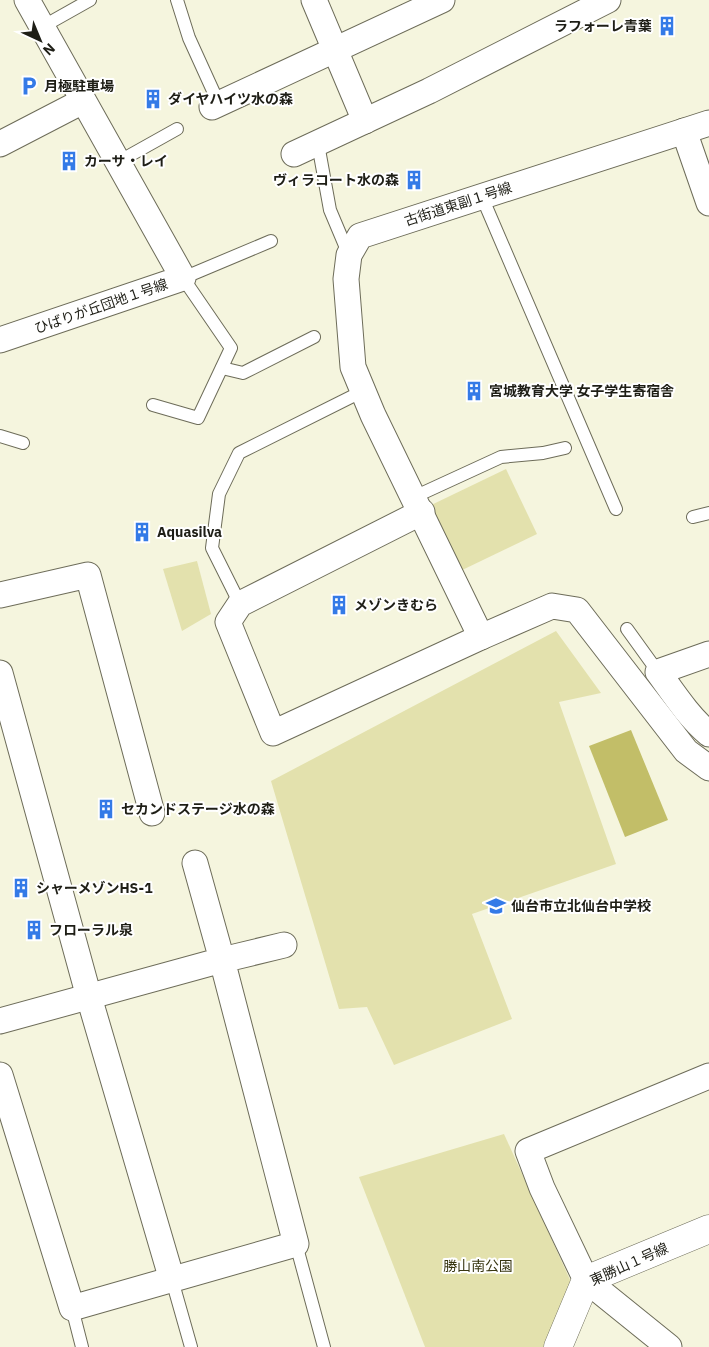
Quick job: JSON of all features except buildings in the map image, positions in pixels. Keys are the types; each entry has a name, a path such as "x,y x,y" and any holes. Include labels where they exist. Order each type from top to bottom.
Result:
{"street":[{"name":"ひばりが丘団地１号線","path":"0,340 183,278 27,0"},
{"path":"314,0 365,121"},
{"path":"216,105 442,0"},
{"path":"294,154 429,92 608,0"},
{"path":"0,144 83,101"},
{"name":"古街道東副１号線","path":"481,637 353,367 346,279 349,256 360,236 709,123"},
{"path":"684,131 709,203"},
{"path":"418,505 240,604 228,622 273,734 552,606 577,610 686,751 709,768"},
{"path":"0,595 88,575 152,813"},
{"path":"709,654 658,672 688,714 709,734"},
{"path":"0,674 89,997 172,1280"},
{"path":"0,1075 72,1308 296,1244 195,863"},
{"path":"0,1021 284,944"},
{"path":"669,1347 586,1280 542,1188 528,1152 709,1076"},
{"name":"東勝山１号線","path":"558,1347 586,1280 709,1229"}],"lane":[{"path":"42,27 90,0"},
{"path":"177,0 189,38 216,105"},
{"path":"118,162 177,129"},
{"path":"318,144 330,210 349,256"},
{"path":"482,196 616,509"},
{"path":"153,405 198,418 231,348 183,278 271,241"},
{"path":"222,368 243,373 314,337"},
{"path":"240,604 212,548 219,494 239,453 363,391"},
{"path":"0,436 23,443"},
{"path":"418,505 501,457 543,453 566,448"},
{"path":"693,517 709,513"},
{"path":"628,629 658,672"},
{"path":"296,1244 324,1347"},
{"path":"172,1280 191,1347"},
{"path":"72,1308 82,1347"}],"green space":[{"path":"506,469 537,534 456,573 425,508"},
{"path":"197,561 211,614 182,631 163,569"},
{"path":"556,631 601,693 559,702 616,864 472,914 512,1019 394,1065 367,1007 339,1009 271,781"},
{"name":"勝山南公園","path":"504,1134 571,1282 543,1347 425,1347 359,1177"}],"shaded area":[{"path":"631,730 668,820 625,837 589,746"}],"place":[{"name":"ラフォーレ青葉","path":"667,26"},
{"name":"月極駐車場","path":"29,86"},
{"name":"ダイヤハイツ水の森","path":"153,99"},
{"name":"カーサ・レイ","path":"69,161"},
{"name":"ヴィラコート水の森","path":"414,180"},
{"name":"宮城教育大学 女子学生寄宿舎","path":"474,391"},
{"name":"Aquasilva","path":"142,532"},
{"name":"メゾンきむら","path":"339,605"},
{"name":"セカンドステージ水の森","path":"106,809"},
{"name":"シャーメゾンHS-1","path":"21,888"},
{"name":"仙台市立北仙台中学校","path":"496,906"},
{"name":"フローラル泉","path":"34,930"}]}
